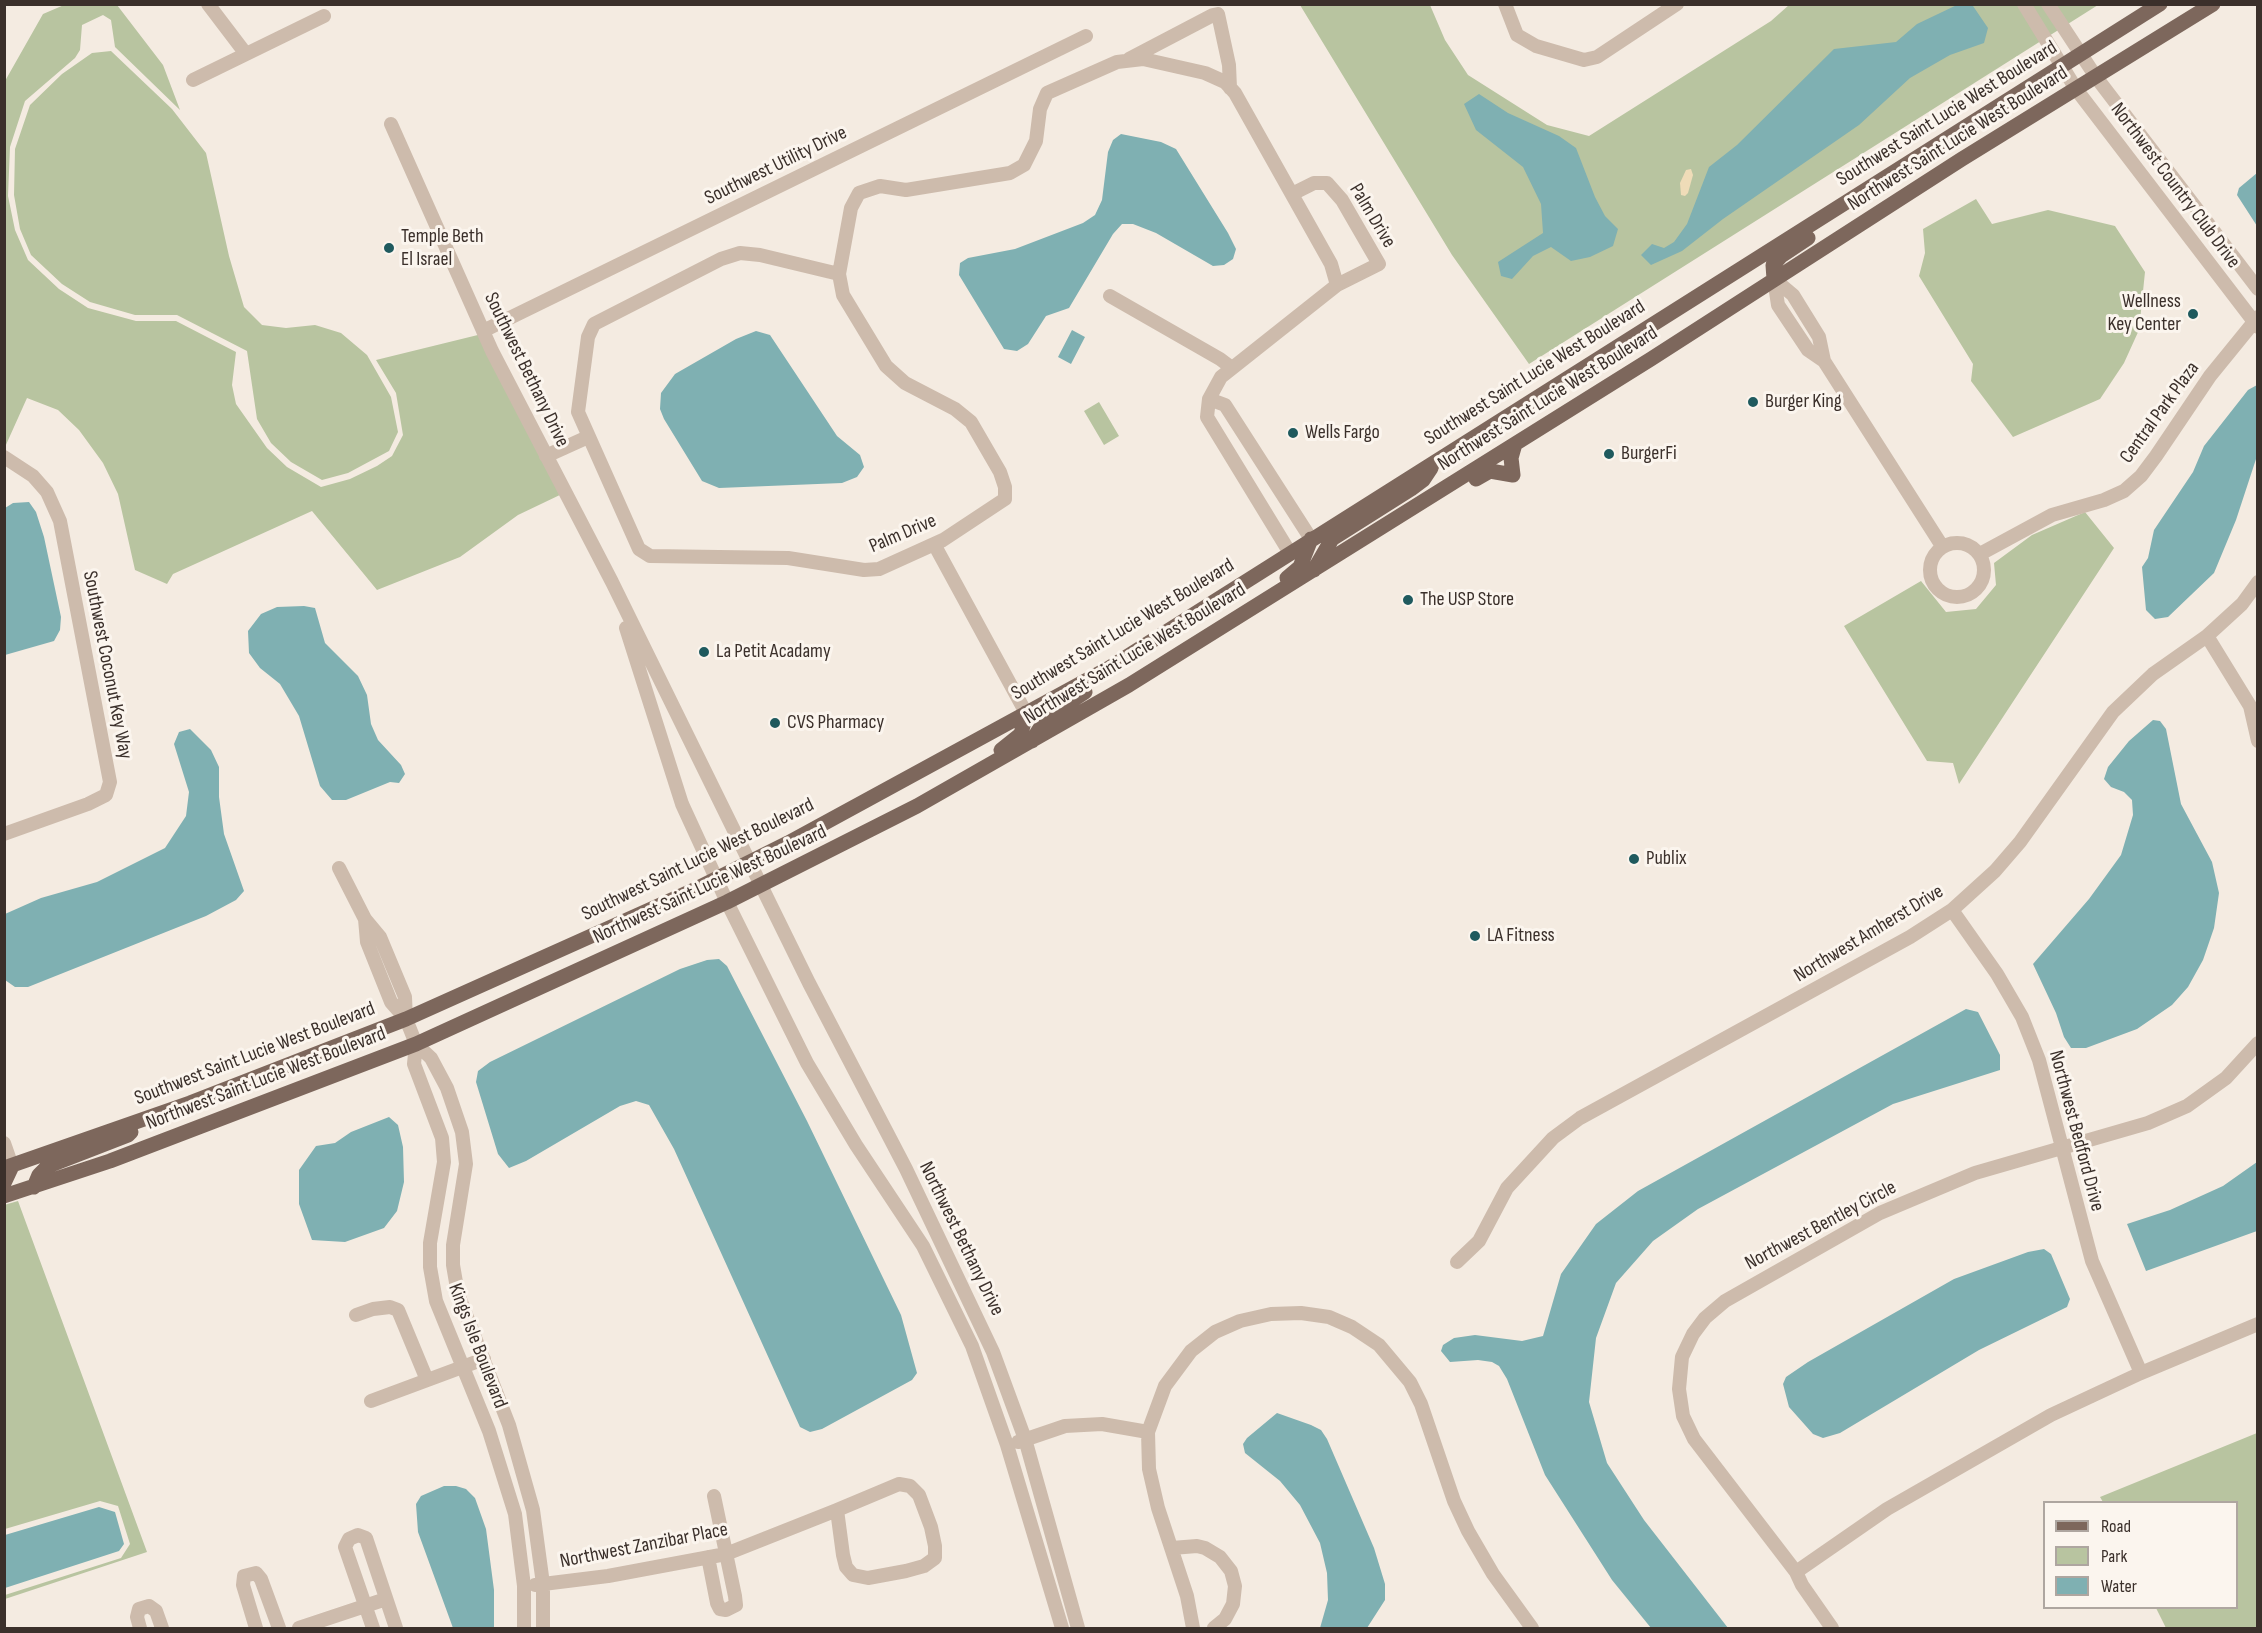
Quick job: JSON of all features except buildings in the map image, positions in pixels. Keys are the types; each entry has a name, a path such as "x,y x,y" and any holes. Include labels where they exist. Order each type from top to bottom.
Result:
{"main road":[{"name":"Southwest Saint Lucie West Boulevard","path":"8,1167 141,1120 406,1019 716,879 1026,713 1108,668 2160,4"},
{"name":"Northwest Saint Lucie West Boulevard","path":"4,1196 183,1134 416,1044 727,902 963,780 1032,741 1314,570 2213,4"},
{"path":"1774,279 1773,265 1781,256 1830,224 1853,198"},
{"path":"1395,519 1419,513 1490,471 1513,475 1511,458 1515,444"},
{"path":"1314,570 1332,539 1423,480 1437,459"},
{"path":"1245,612 1300,567 1311,539"},
{"path":"1032,741 1040,726 1055,710 1129,664 1154,639"},
{"path":"963,780 1021,734 1026,713"},
{"path":"34,1187 39,1175 48,1166 128,1135 141,1120"},
{"path":"4,1183 8,1167"}],"street":[{"path":"208,4 246,54"},
{"path":"1504,4 1517,35 1536,46 1584,60 1597,57 1662,9 1677,4"},
{"name":"Northwest Country Club Drive","path":"2024,4 2076,89 2256,322"},
{"name":"Northwest Country Club Drive","path":"2048,4 2096,77 2258,289"},
{"name":"Palm Drive","path":"839,274 760,255 740,254 721,259 594,324 588,337 579,412 639,549 650,556 788,558 872,570 879,569 933,544 1005,499 1000,472 971,422 955,409 905,383 886,366 843,295 839,274 851,208 859,193 880,186 906,190 1010,173 1024,165 1036,141 1040,109 1047,93 1124,62 1218,14 1227,54 1230,88"},
{"path":"193,80 324,16"},
{"name":"Southwest Utility Drive","path":"483,332 1086,36"},
{"name":"Palm Drive","path":"1124,62 1143,59 1205,74 1225,82 1331,264 1337,285"},
{"name":"Southwest Bethany Drive","path":"391,124 483,332 762,885"},
{"name":"Palm Drive","path":"1209,399 1221,377 1337,285 1379,264 1338,195 1326,183 1314,183 1292,194"},
{"path":"1774,279 1793,295 1820,337 1824,361 1942,546"},
{"path":"1110,296 1220,358 1233,368"},
{"name":"Central Park Plaza","path":"1980,554 2052,515 2104,500 2124,491 2141,476 2210,376 2256,322"},
{"path":"1290,553 1207,417 1209,399 1225,405 1311,539"},
{"path":"1225,446 1244,435"},
{"path":"546,456 588,437"},
{"name":"Southwest Coconut Key Way","path":"4,457 33,476 47,492 60,521 110,783 106,795 88,804 4,834"},
{"path":"1263,509 1283,496"},
{"path":"1958,542 1974,548 1980,554 1984,572 1977,588 1969,594 1951,596 1936,587 1929,570 1931,561 1942,546 1958,542"},
{"path":"933,544 1026,713"},
{"name":"Southwest Bethany Drive","path":"602,564 632,644 682,804 727,902"},
{"name":"Northwest Amherst Drive","path":"1457,1262 1479,1240 1507,1188 1553,1138 1580,1118 1910,937 1952,910 1995,872 2020,842 2113,712 2153,674 2207,636 2242,604 2258,582"},
{"path":"2207,636 2245,696 2258,741"},
{"path":"343,866 357,887 356,898 365,919 367,942 391,1002 406,1019 416,1044"},
{"name":"Northwest Bethany Drive","path":"762,885 809,983 942,1242 993,1352 1025,1439 1078,1629"},
{"name":"Northwest Bethany Drive","path":"727,902 807,1063 856,1145 923,1246 972,1346 1007,1445 1062,1629"},
{"name":"Northwest Bedford Drive","path":"1952,910 1997,974 2022,1017 2039,1060 2092,1261 2141,1373"},
{"name":"Northwest Bentley Circle","path":"1832,1629 1802,1586 1796,1572 1694,1439 1683,1416 1679,1389 1682,1356 1693,1334 1705,1318 1725,1301 1880,1213 1975,1173 2148,1123 2187,1106 2226,1078 2258,1043"},
{"name":"Kings Isle Boulevard","path":"416,1044 431,1058 442,1078 462,1132 466,1164 453,1245 453,1265 458,1294 509,1425 533,1510 543,1584 543,1629"},
{"name":"Kings Isle Boulevard","path":"416,1044 414,1064 442,1138 444,1162 430,1243 430,1268 436,1301 489,1431 511,1503 524,1586 524,1629"},
{"path":"4,1143 8,1167"},
{"path":"356,1315 373,1309 390,1307 398,1310 427,1380"},
{"path":"1193,1629 1187,1596 1149,1469 1148,1432 1165,1386 1191,1351 1215,1332 1240,1321 1271,1314 1300,1313 1329,1317 1352,1327 1379,1345 1410,1382 1421,1404 1454,1501 1524,1626"},
{"path":"1796,1572 1897,1503 2051,1415 2141,1373 2258,1324"},
{"path":"371,1401 484,1359"},
{"path":"1007,1445 1065,1426 1102,1424 1148,1432"},
{"path":"893,1485 910,1486 919,1495 931,1527 935,1546 934,1558 924,1566 906,1571 868,1578 853,1575 846,1567 843,1556 837,1510 893,1485"},
{"path":"708,1557 717,1604 726,1610 736,1605 714,1496"},
{"name":"Northwest Zanzibar Place","path":"524,1586 726,1554 837,1510"},
{"path":"372,1629 345,1547 349,1539 358,1535 366,1538 396,1629"},
{"path":"1172,1548 1197,1546 1205,1548 1221,1557 1231,1571 1235,1586 1233,1604 1225,1619 1214,1629"},
{"path":"256,1629 243,1585 244,1576 256,1573 261,1579 279,1629"},
{"path":"299,1629 386,1599"},
{"path":"140,1629 137,1617 139,1609 149,1606 156,1611 162,1629"}],"green space":[{"path":"64,5 117,5 163,65 180,110 115,47 111,20 103,15 82,25 80,50 75,58 25,101 10,147 8,196 15,230 28,260 59,289 88,308 136,321 176,321 236,352 232,385 236,404 267,448 287,467 321,487 350,479 377,466 392,456 403,435 396,393 376,360 490,332 564,493 518,515 460,557 377,590 312,511 173,574 167,584 135,570 118,494 103,463 79,430 58,410 27,398 5,447 5,81 43,14"},
{"path":"1300,5 1430,5 1445,40 1468,75 1547,125 1589,136 1771,21 1789,5 2098,5 1529,364 1452,255"},
{"path":"111,51 172,109 206,153 229,256 244,307 262,325 286,328 315,325 341,333 367,355 391,397 398,432 389,451 348,473 322,480 291,462 271,443 257,419 247,351 177,315 135,315 90,302 62,284 31,255 20,229 14,195 15,149 30,105 62,74 92,53"},
{"path":"1976,199 1992,224 2048,210 2115,226 2145,272 2139,330 2124,363 2100,399 2013,437 1971,381 1973,364 1919,276 1925,253 1923,229"},
{"path":"1099,402 1119,436 1104,445 1084,411"},
{"path":"2085,512 2114,548 1959,784 1953,763 1927,761 1844,626 1921,581 1946,612 1976,609 1996,585 1994,563 2032,535"},
{"path":"18,1201 147,1552 5,1599 5,1595 121,1558 130,1544 118,1506 100,1501 5,1529 4,1205"},
{"path":"2257,1433 2257,1628 2166,1628 2156,1609 2238,1609 2238,1501 2102,1501 2100,1497"}],"sand":[{"path":"1691,169 1693,175 1688,193 1685,196 1681,195 1680,183 1686,170"}],"water":[{"path":"1959,4 1973,6 1988,28 1984,43 1950,55 1910,78 1859,125 1723,219 1682,251 1651,265 1641,255 1652,244 1664,248 1674,242 1687,224 1709,167 1737,145 1834,49 1896,42 1917,24"},
{"path":"1479,94 1508,113 1559,136 1576,148 1595,197 1605,216 1618,229 1613,246 1590,257 1571,261 1551,247 1533,256 1512,279 1501,276 1498,262 1543,233 1541,204 1523,167 1476,130 1464,104"},
{"path":"1121,134 1161,142 1176,149 1228,233 1236,249 1233,259 1224,265 1213,266 1156,233 1133,224 1122,224 1113,234 1069,308 1046,316 1028,344 1017,351 1004,349 959,275 960,263 968,258 1015,249 1083,223 1095,215 1102,200 1108,152 1113,140"},
{"path":"2257,173 2257,226 2237,195 2239,188"},
{"path":"1072,330 1085,337 1071,364 1058,357"},
{"path":"756,331 770,335 837,436 860,455 864,467 857,477 842,483 719,488 702,481 664,419 660,409 661,393 675,374 736,339"},
{"path":"2257,385 2257,456 2236,520 2214,573 2168,617 2155,619 2146,610 2142,567 2148,558 2154,530 2193,472 2204,446 2248,390"},
{"path":"29,502 36,512 44,537 61,617 60,630 54,641 5,655 5,508 13,503"},
{"path":"277,607 315,608 325,643 358,676 367,695 371,724 378,740 401,765 405,774 399,783 390,782 346,800 332,800 320,786 299,716 280,684 260,668 249,653 248,631 261,614"},
{"path":"2153,720 2160,721 2166,729 2181,804 2212,862 2219,893 2214,928 2203,960 2188,987 2172,1005 2137,1029 2086,1048 2071,1048 2064,1037 2056,1013 2033,964 2089,899 2121,855 2133,815 2132,800 2124,792 2111,787 2104,779 2108,767 2129,741"},
{"path":"190,729 211,750 219,767 219,797 224,834 244,891 236,900 206,916 28,987 15,987 5,980 5,914 41,898 97,882 165,848 186,816 189,792 174,744 179,732"},
{"path":"719,959 727,966 807,1121 901,1315 917,1373 912,1380 822,1429 810,1432 800,1427 674,1149 649,1105 636,1101 620,1106 526,1161 509,1168 498,1154 476,1082 478,1071 490,1062 680,969 707,960"},
{"path":"1966,1009 1978,1012 2000,1055 2000,1070 1893,1104 1698,1209 1653,1241 1616,1283 1596,1338 1589,1402 1607,1463 1644,1520 1728,1628 1651,1628 1612,1580 1545,1475 1507,1379 1499,1366 1492,1362 1478,1360 1450,1362 1441,1351 1443,1345 1454,1338 1475,1335 1522,1341 1543,1336 1561,1274 1596,1224 1638,1191"},
{"path":"389,1117 398,1125 403,1147 404,1182 397,1211 384,1228 345,1242 312,1240 299,1204 299,1170 316,1146 335,1143 351,1132"},
{"path":"2257,1162 2257,1231 2146,1271 2127,1224 2170,1210 2223,1186"},
{"path":"2044,1249 2051,1254 2070,1299 2067,1307 1979,1350 1840,1433 1823,1438 1813,1434 1789,1407 1783,1384 1786,1377 1808,1362 1954,1279 2028,1252"},
{"path":"1277,1413 1321,1430 1374,1548 1385,1584 1385,1600 1367,1628 1320,1628 1328,1600 1327,1573 1320,1543 1300,1505 1280,1481 1245,1453 1243,1444 1247,1438"},
{"path":"444,1486 466,1489 475,1498 486,1529 494,1590 494,1628 453,1628 418,1532 416,1504 421,1496"},
{"path":"99,1507 115,1512 124,1544 119,1551 5,1588 5,1535"}],"place":[{"name":"Temple Beth El Israel","path":"389,248"},
{"name":"Wellness Key Center","path":"2193,314"},
{"name":"Burger King","path":"1753,402"},
{"name":"Wells Fargo","path":"1293,433"},
{"name":"BurgerFi","path":"1609,454"},
{"name":"The USP Store","path":"1408,600"},
{"name":"La Petit Acadamy","path":"704,652"},
{"name":"CVS Pharmacy","path":"775,723"},
{"name":"Publix","path":"1634,859"},
{"name":"LA Fitness","path":"1475,936"}]}
